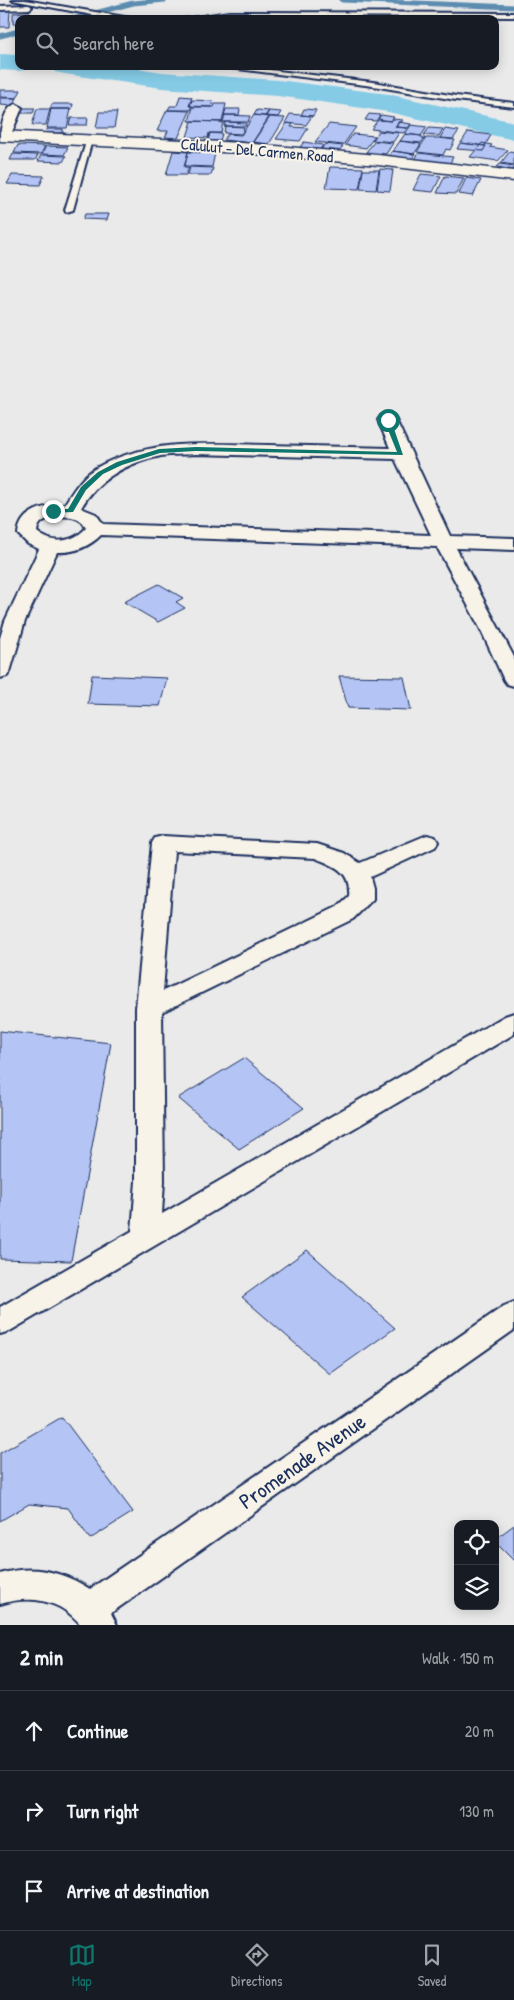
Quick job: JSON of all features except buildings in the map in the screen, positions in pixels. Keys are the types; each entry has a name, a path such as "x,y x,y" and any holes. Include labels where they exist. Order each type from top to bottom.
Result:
{"main road":[{"name":"Calulut - Del Carmen Road","path":"2,136 153,142 306,154 514,176"}],"street":[{"path":"2,136 16,108"},
{"path":"388,420 401,454 444,542 508,650 514,680"},
{"path":"70,511 83,489 101,473 120,464 159,451 196,449 401,454"},
{"path":"53,511 70,511 85,514 94,521 96,529 88,539 71,546 50,546 35,542 27,534 28,525 37,516 53,511"},
{"path":"96,529 514,544"},
{"path":"0,672 15,621 50,546"},
{"path":"358,873 427,842"},
{"path":"146,1238 150,1182 149,1008 163,843 317,852 339,859 358,873 363,886 361,899 345,913 149,1008"},
{"path":"0,1322 514,1022"},
{"name":"Promenade Avenue","path":"94,1617 514,1314"},
{"path":"0,1589 28,1584 52,1586 72,1595 94,1617"}],"lane":[{"path":"0,2 10,0"},
{"path":"15,0 43,5 49,10 74,14 88,13 100,15"},
{"path":"0,8 43,5"},
{"path":"220,15 247,15"},
{"path":"499,15 514,15"},
{"path":"252,70 373,84 456,98 514,105"},
{"path":"69,210 89,140"}],"waterway":[{"path":"88,15 133,3 165,0"},
{"path":"342,0 514,7"},
{"path":"0,36 15,32"},
{"path":"0,62 15,63"},
{"path":"93,70 162,80 278,88 349,97 388,103 514,131"}],"route":[{"path":"53,511 70,511 83,489 101,473 120,464 159,451 196,449 401,454 388,420"}]}
